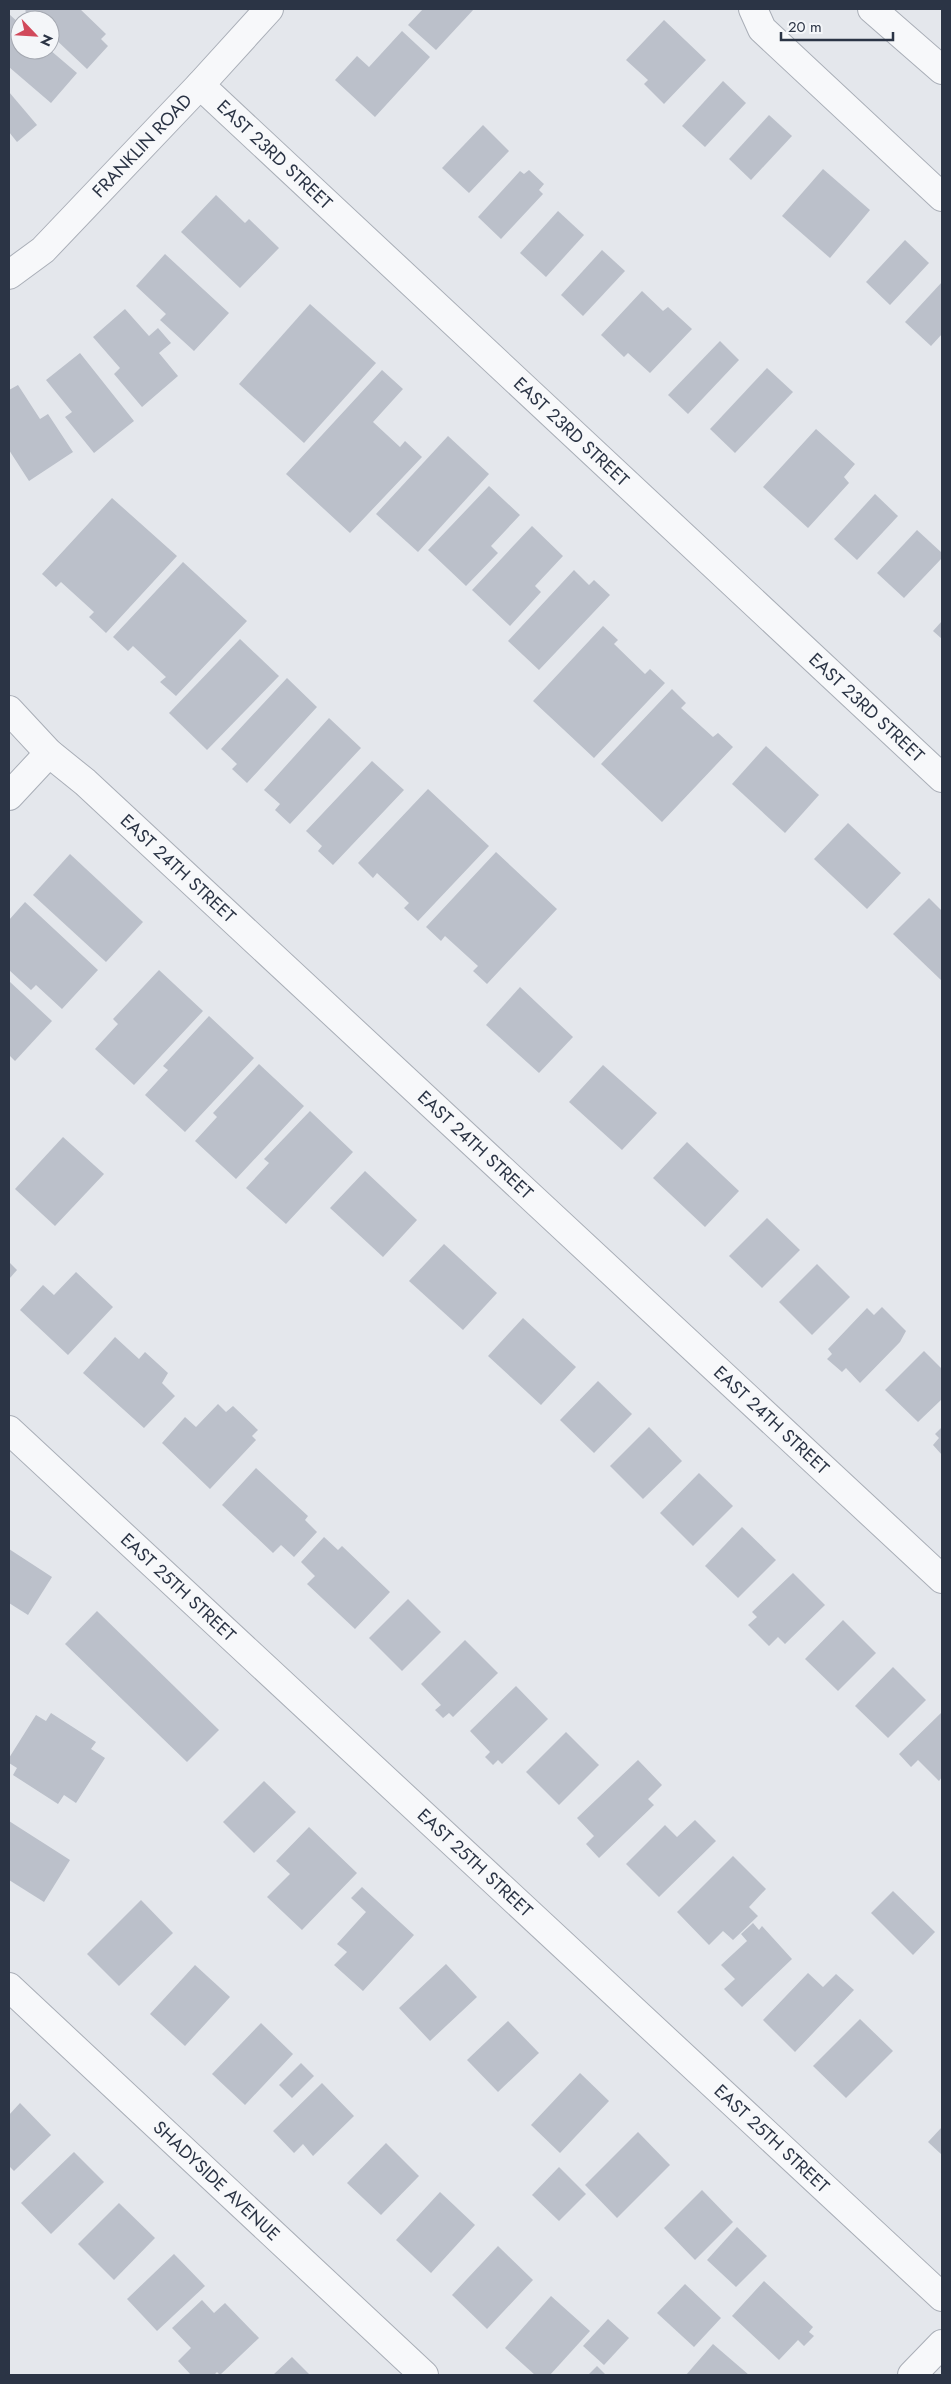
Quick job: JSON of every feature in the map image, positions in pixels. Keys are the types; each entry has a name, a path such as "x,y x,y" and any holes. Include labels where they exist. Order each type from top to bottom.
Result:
{"street":[{"name":"FRANKLIN ROAD","path":"9,275 43,250 200,85 269,9"},
{"path":"753,9 762,29 942,197"},
{"path":"872,9 942,70"},
{"name":"EAST 23RD STREET","path":"200,85 942,778"},
{"name":"EAST 24TH STREET","path":"9,710 50,753 85,782 942,1579"},
{"path":"9,796 50,753"},
{"name":"EAST 25TH STREET","path":"9,1430 942,2297"},
{"name":"SHADYSIDE AVENUE","path":"9,1987 424,2375"},
{"path":"912,2375 942,2344"}],"building":[{"path":"80,9 106,34 101,39 108,46 87,69 60,43 60,10 26,10"},
{"path":"423,9 474,9 436,50 408,25"},
{"path":"9,14 10,60 60,59 77,73 51,103 9,67"},
{"path":"664,20 706,60 664,104 644,84 648,80 626,60"},
{"path":"402,31 430,57 375,117 335,80 357,56 369,67"},
{"path":"723,81 746,103 705,147 682,126"},
{"path":"9,92 37,125 17,142 9,132"},
{"path":"769,115 792,136 751,180 729,159"},
{"path":"483,125 509,151 469,193 442,168"},
{"path":"823,169 870,210 830,258 782,216"},
{"path":"529,170 544,184 539,190 543,194 501,239 478,217 520,171 524,174"},
{"path":"216,195 245,223 249,219 279,248 240,288 181,232"},
{"path":"558,211 584,235 546,277 520,253"},
{"path":"905,240 929,263 890,305 866,282"},
{"path":"602,250 625,271 583,316 561,295"},
{"path":"165,254 229,313 194,351 160,320 166,314 136,286"},
{"path":"942,282 942,334 931,346 905,322"},
{"path":"642,291 663,311 668,307 692,329 650,373 628,353 624,357 601,335"},
{"path":"310,304 376,363 304,443 239,384"},
{"path":"125,309 149,336 158,328 171,343 159,353 178,376 142,407 114,374 120,368 93,337"},
{"path":"720,341 739,360 688,414 668,395"},
{"path":"80,353 134,421 94,453 65,417 72,412 46,380"},
{"path":"767,368 793,392 735,453 710,429"},
{"path":"382,370 403,389 373,422 400,447 405,441 422,457 350,533 286,474"},
{"path":"18,385 40,419 48,414 73,452 29,481 9,450 9,390"},
{"path":"816,429 855,464 844,477 849,483 808,528 763,487"},
{"path":"448,436 489,474 418,552 376,514"},
{"path":"489,486 520,515 491,546 498,553 466,586 428,550"},
{"path":"875,494 898,516 857,560 834,539"},
{"path":"112,498 177,556 106,633 89,617 94,612 61,582 56,587 42,574"},
{"path":"532,526 563,556 535,586 541,592 510,626 472,590"},
{"path":"917,530 942,553 942,558 904,598 877,573"},
{"path":"183,562 247,621 176,696 160,682 166,677 133,646 128,651 113,637"},
{"path":"574,570 589,585 594,580 610,595 539,670 508,641"},
{"path":"942,621 942,639 933,631"},
{"path":"603,626 618,640 614,644 645,674 650,669 665,683 594,758 533,701"},
{"path":"240,639 279,676 207,750 169,713"},
{"path":"287,678 317,707 247,783 232,769 237,764 221,749"},
{"path":"672,689 686,703 681,708 713,737 718,733 733,747 662,822 601,764"},
{"path":"329,718 361,748 290,824 275,810 280,804 264,790"},
{"path":"766,746 819,795 785,833 732,784"},
{"path":"372,761 404,790 333,865 318,851 322,846 306,831"},
{"path":"428,789 489,846 418,921 404,908 409,903 377,873 373,878 358,863"},
{"path":"848,823 901,873 867,909 814,859"},
{"path":"496,852 557,909 487,984 473,971 478,966 445,936 441,941 426,927"},
{"path":"70,854 143,922 106,962 33,895"},
{"path":"929,898 942,911 942,981 893,934"},
{"path":"25,902 98,970 62,1009 36,985 31,990 9,970 9,920"},
{"path":"159,970 203,1011 134,1085 95,1049 118,1024 113,1019"},
{"path":"9,981 52,1021 15,1061 9,1055"},
{"path":"520,987 573,1037 539,1073 486,1025"},
{"path":"209,1016 254,1058 185,1132 145,1095 168,1070 163,1066"},
{"path":"259,1064 304,1106 236,1179 195,1141 217,1117 213,1113"},
{"path":"603,1065 657,1113 622,1150 569,1102"},
{"path":"310,1111 353,1152 286,1224 246,1188 269,1163 264,1159"},
{"path":"63,1137 104,1174 55,1226 15,1189"},
{"path":"687,1142 739,1191 705,1227 653,1178"},
{"path":"365,1171 417,1220 383,1257 330,1208"},
{"path":"767,1218 800,1250 762,1288 729,1256"},
{"path":"444,1244 497,1293 463,1330 409,1281"},
{"path":"9,1262 17,1270 9,1279"},
{"path":"817,1264 850,1297 812,1335 779,1302"},
{"path":"76,1272 113,1307 68,1355 20,1310 43,1285 54,1295"},
{"path":"882,1307 906,1331 900,1342 860,1383 846,1368 842,1372 827,1359 832,1354 828,1349 867,1308 874,1315"},
{"path":"523,1318 576,1367 541,1405 488,1356"},
{"path":"115,1337 139,1359 145,1352 168,1373 162,1383 175,1396 144,1428 83,1373"},
{"path":"924,1351 942,1369 942,1399 918,1422 885,1390"},
{"path":"598,1381 632,1414 594,1453 560,1420"},
{"path":"218,1404 226,1412 233,1406 258,1430 252,1436 256,1440 210,1489 162,1443 185,1417 196,1427"},
{"path":"649,1427 682,1461 643,1499 610,1466"},
{"path":"942,1427 942,1455 933,1445 939,1438 935,1434"},
{"path":"256,1468 308,1516 305,1520 317,1532 294,1557 281,1545 273,1553 222,1505"},
{"path":"699,1473 733,1506 693,1546 660,1513"},
{"path":"742,1527 776,1560 738,1598 705,1566"},
{"path":"324,1537 338,1550 342,1546 390,1592 355,1629 307,1584 315,1576 301,1562"},
{"path":"9,1549 52,1577 28,1615 9,1603"},
{"path":"793,1573 825,1605 785,1644 778,1637 769,1646 748,1625 757,1617 752,1612"},
{"path":"408,1599 441,1632 402,1671 369,1638"},
{"path":"97,1611 219,1730 187,1762 65,1644"},
{"path":"843,1620 876,1653 838,1691 805,1659"},
{"path":"465,1640 498,1673 453,1717 449,1713 443,1718 435,1710 441,1705 421,1684"},
{"path":"893,1667 926,1700 888,1738 855,1706"},
{"path":"516,1686 548,1719 502,1764 498,1760 493,1765 485,1757 490,1752 470,1731"},
{"path":"942,1712 942,1777 939,1781 918,1760 911,1767 899,1754"},
{"path":"51,1713 96,1742 91,1749 105,1758 76,1803 64,1795 58,1804 13,1775 17,1768 9,1763 9,1758 36,1715 46,1721"},
{"path":"566,1732 599,1765 559,1805 526,1772"},
{"path":"638,1760 662,1785 648,1799 654,1805 599,1858 586,1844 594,1836 577,1818"},
{"path":"264,1781 296,1812 254,1853 223,1822"},
{"path":"695,1820 716,1841 659,1897 626,1864 665,1825 677,1837"},
{"path":"9,1821 70,1860 44,1902 9,1880"},
{"path":"309,1827 357,1873 302,1930 267,1897 290,1874 276,1861"},
{"path":"733,1856 766,1889 749,1907 758,1916 733,1940 723,1931 709,1945 677,1912"},
{"path":"362,1887 414,1935 363,1991 334,1965 347,1952 337,1944 366,1912 351,1898"},
{"path":"893,1891 935,1932 913,1955 871,1913"},
{"path":"141,1900 173,1933 119,1986 87,1954"},
{"path":"753,1923 759,1930 762,1926 792,1959 742,2007 724,1989 735,1979 721,1965 747,1941 741,1934"},
{"path":"446,1964 477,1997 430,2041 399,2008"},
{"path":"195,1965 230,1997 185,2046 150,2014"},
{"path":"808,1973 823,1987 836,1974 854,1990 795,2052 763,2020"},
{"path":"860,2019 893,2051 846,2098 813,2066"},
{"path":"508,2021 539,2053 498,2092 467,2060"},
{"path":"261,2023 293,2054 245,2105 212,2074"},
{"path":"301,2063 314,2076 292,2098 279,2085"},
{"path":"580,2073 609,2101 560,2153 531,2125"},
{"path":"322,2083 354,2116 313,2156 303,2144 294,2153 273,2131"},
{"path":"20,2103 51,2135 14,2171 9,2166 9,2115"},
{"path":"942,2127 942,2155 928,2142"},
{"path":"638,2132 670,2165 617,2218 585,2185"},
{"path":"386,2143 419,2176 381,2215 347,2183"},
{"path":"74,2152 104,2182 51,2234 21,2203"},
{"path":"559,2167 586,2194 559,2221 532,2195"},
{"path":"702,2190 733,2222 695,2260 664,2228"},
{"path":"440,2192 475,2225 431,2273 396,2240"},
{"path":"119,2203 155,2238 114,2280 78,2244"},
{"path":"737,2227 767,2256 736,2287 707,2260"},
{"path":"498,2246 533,2280 487,2329 452,2295"},
{"path":"174,2254 205,2286 157,2331 127,2299"},
{"path":"764,2281 813,2327 809,2332 814,2336 804,2346 798,2340 779,2360 732,2316"},
{"path":"685,2284 721,2318 694,2347 657,2313"},
{"path":"551,2296 590,2331 550,2375 535,2375 505,2348"},
{"path":"202,2300 214,2313 225,2303 259,2338 220,2375 217,2372 214,2375 191,2375 178,2361 191,2348 172,2328"},
{"path":"608,2319 629,2338 604,2365 583,2346"},
{"path":"713,2344 749,2375 686,2375"},
{"path":"292,2357 310,2375 273,2375"},
{"path":"597,2366 606,2375 588,2375"}]}
